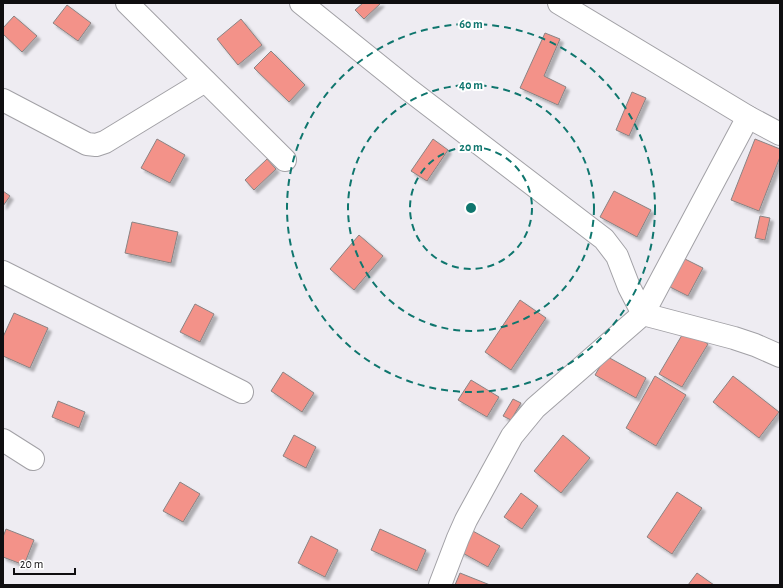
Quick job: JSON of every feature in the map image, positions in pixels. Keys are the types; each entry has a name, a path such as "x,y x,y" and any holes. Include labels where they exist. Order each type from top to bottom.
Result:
{"street":[{"path":"127,3 285,160"},
{"path":"301,3 408,89 604,239 617,256 629,287 644,314 734,338 780,356"},
{"path":"559,3 748,117 780,134"},
{"path":"3,100 87,144 96,145 105,142 205,80"},
{"path":"440,585 466,520 512,436 536,408 644,314 748,117"},
{"path":"3,272 242,392"},
{"path":"3,440 33,459"}],"building":[{"path":"363,3 381,3 364,19 355,10"},
{"path":"67,5 91,23 78,41 53,23"},
{"path":"14,16 37,36 22,52 3,34 3,28"},
{"path":"241,19 262,45 238,65 217,39"},
{"path":"545,33 560,39 544,76 566,87 558,105 520,88"},
{"path":"271,51 305,85 289,102 254,68"},
{"path":"632,92 646,98 629,136 616,130"},
{"path":"157,139 185,155 170,183 141,168"},
{"path":"433,139 448,150 427,181 411,171"},
{"path":"755,139 780,149 780,157 759,211 731,200"},
{"path":"267,159 276,169 254,190 245,180"},
{"path":"3,191 10,196 3,206"},
{"path":"614,191 651,210 637,237 600,217"},
{"path":"760,216 770,218 765,240 755,238"},
{"path":"132,222 178,232 171,263 125,253"},
{"path":"359,235 383,256 354,290 330,269"},
{"path":"683,258 703,268 688,296 668,286"},
{"path":"520,300 546,318 511,370 485,352"},
{"path":"195,304 214,314 200,342 180,332"},
{"path":"14,313 48,328 30,368 3,356 3,337"},
{"path":"685,330 708,344 682,387 659,374"},
{"path":"606,356 646,378 636,398 595,375"},
{"path":"283,372 314,393 302,412 271,391"},
{"path":"655,376 686,395 656,446 626,428"},
{"path":"733,376 779,412 759,438 713,402"},
{"path":"471,380 499,397 487,417 458,400"},
{"path":"513,399 521,403 511,420 503,416"},
{"path":"58,401 85,412 79,428 52,417"},
{"path":"294,435 316,447 306,468 283,456"},
{"path":"563,435 590,458 561,493 534,471"},
{"path":"180,482 200,494 183,522 163,511"},
{"path":"677,492 702,508 672,554 647,537"},
{"path":"521,493 538,506 522,529 504,517"},
{"path":"6,529 34,540 24,565 3,557 3,537"},
{"path":"380,529 426,550 417,571 371,550"},
{"path":"471,530 500,546 488,567 459,551"},
{"path":"311,536 338,550 325,577 298,563"},
{"path":"460,573 490,585 455,585"},
{"path":"697,573 714,585 688,585"}]}
